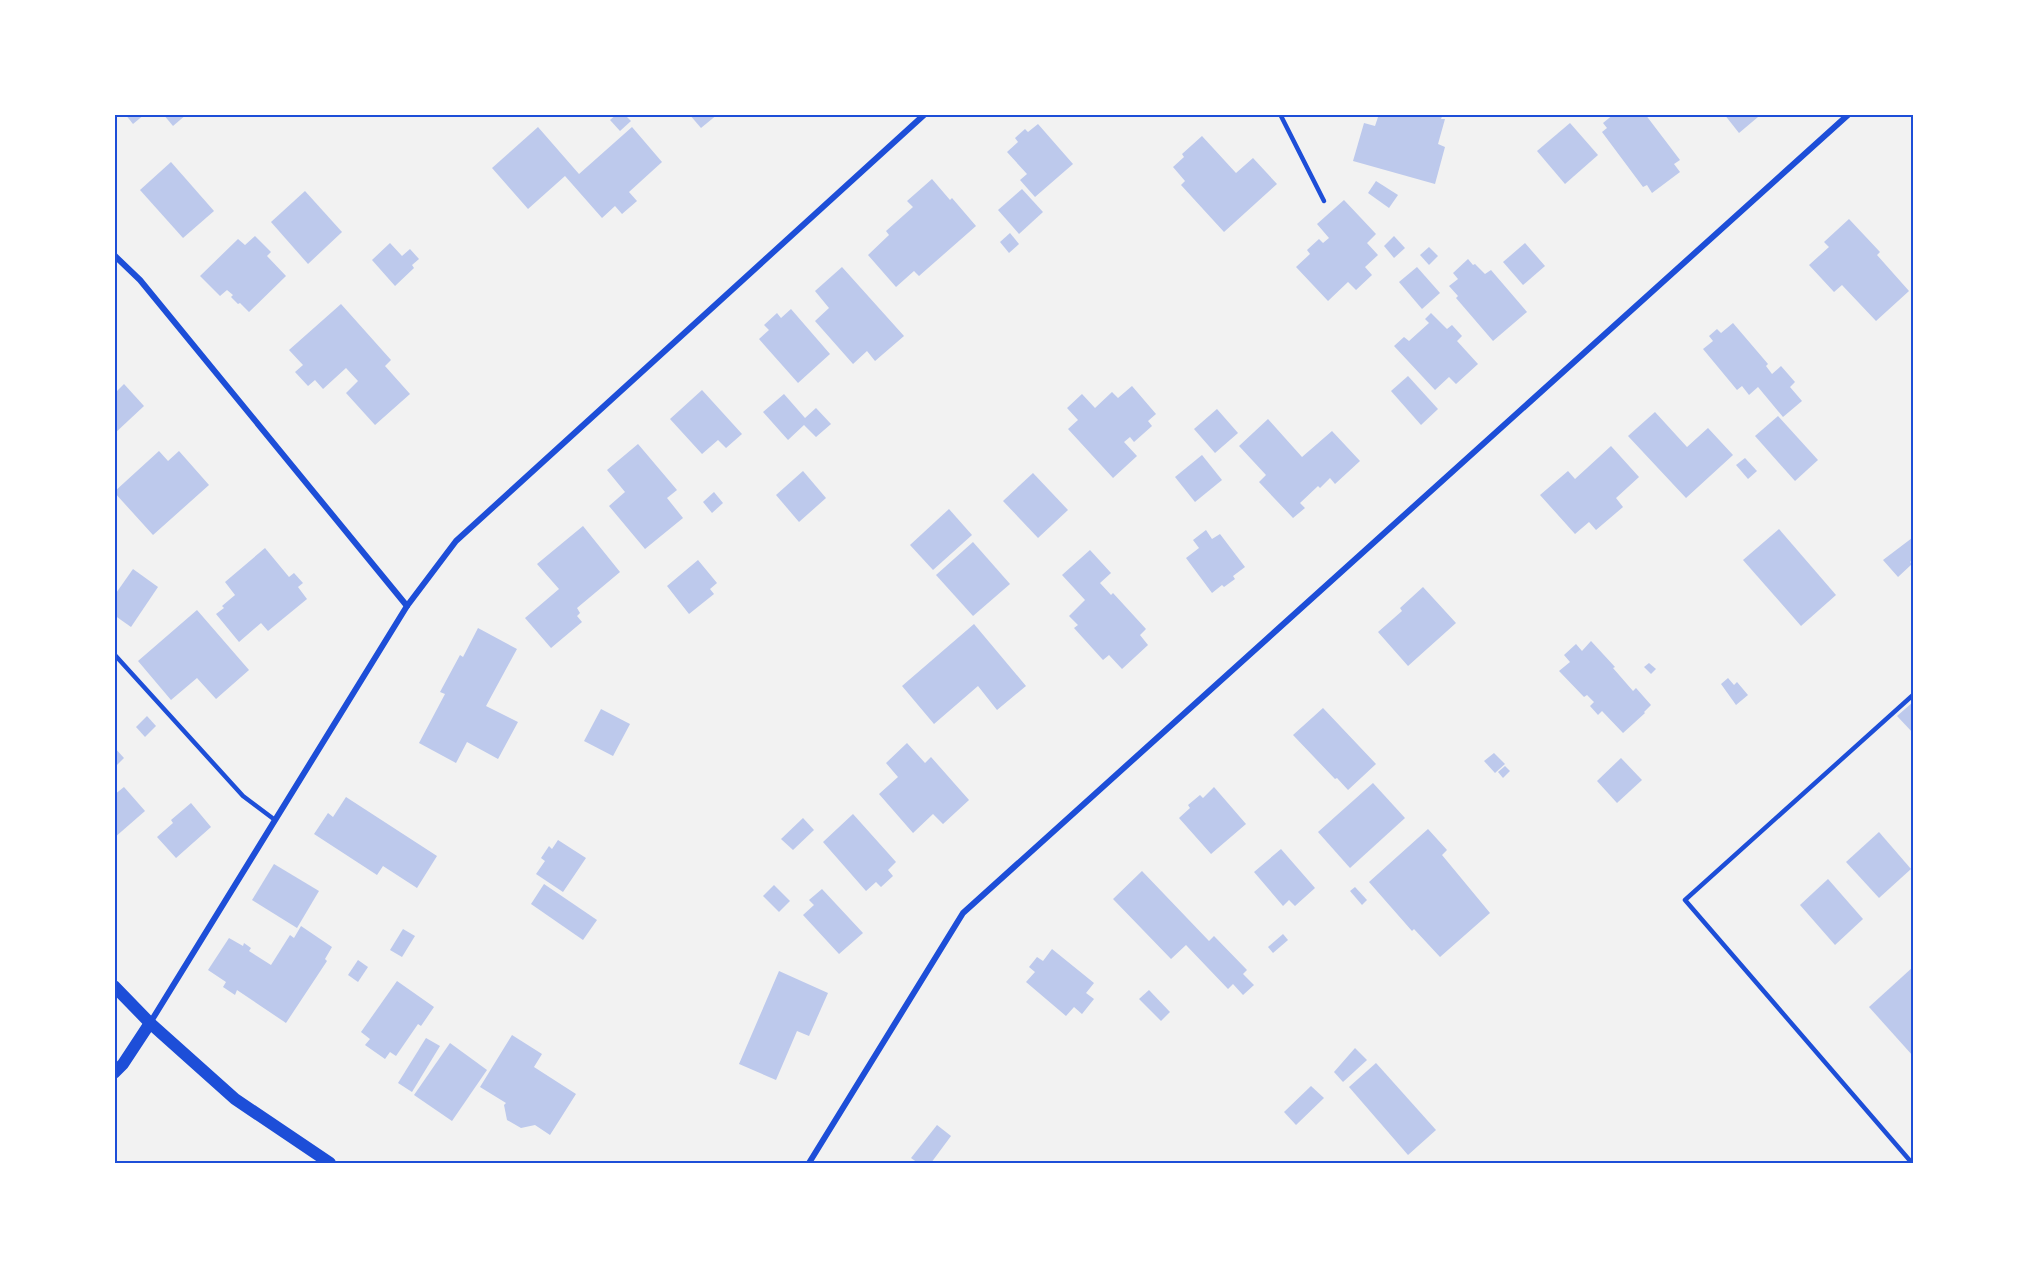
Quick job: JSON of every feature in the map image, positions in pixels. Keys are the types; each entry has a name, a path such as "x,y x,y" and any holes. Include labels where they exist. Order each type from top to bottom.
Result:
{"main road":[{"path":"114,986 150,1023 235,1099 330,1163"},
{"path":"114,1073 123,1064 150,1023"}],"street":[{"path":"150,1023 407,606 456,541 925,114"},
{"path":"809,1163 963,913 1848,114"},
{"path":"114,255 140,280 407,606"}],"lane":[{"path":"1280,114 1324,201"},
{"path":"114,654 243,796 275,820"},
{"path":"1912,1163 1684,900 1913,695"}],"building":[{"path":"125,114 145,114 133,124"},
{"path":"163,114 187,114 173,126"},
{"path":"617,114 624,114 631,121 620,131 610,120"},
{"path":"689,114 718,114 701,128"},
{"path":"1379,114 1443,114 1441,119 1445,119 1438,144 1445,147 1435,184 1353,161 1364,123 1375,126"},
{"path":"1614,114 1645,114 1680,160 1674,164 1680,172 1652,193 1647,185 1643,187 1602,132 1607,128 1603,123"},
{"path":"1724,114 1756,114 1758,117 1739,133"},
{"path":"1570,123 1598,155 1565,184 1537,151"},
{"path":"1038,124 1073,164 1035,197 1020,180 1027,174 1007,152 1018,142 1015,138 1025,129 1028,132"},
{"path":"538,127 579,174 632,127 662,162 629,192 637,201 622,214 615,206 602,218 565,176 528,209 492,168"},
{"path":"1202,136 1236,173 1253,158 1277,184 1224,232 1181,185 1185,181 1173,167 1184,157 1182,154"},
{"path":"171,162 214,211 183,238 140,190"},
{"path":"932,179 976,226 919,276 914,271 896,287 868,255 889,235 886,231 913,207 907,201"},
{"path":"1376,181 1398,195 1389,208 1368,193"},
{"path":"1022,189 1043,212 1019,234 998,210"},
{"path":"305,191 342,232 308,264 271,222"},
{"path":"1344,200 1376,234 1367,243 1378,255 1365,267 1372,275 1356,290 1348,282 1328,301 1296,267 1310,254 1307,250 1319,239 1323,243 1329,238 1317,224"},
{"path":"1849,219 1880,252 1877,255 1909,291 1876,321 1842,285 1834,292 1809,265 1829,247 1824,242"},
{"path":"1010,233 1019,244 1009,253 1000,242"},
{"path":"255,236 271,252 267,256 286,276 249,312 231,297 233,295 227,290 220,296 200,276 238,239 245,245"},
{"path":"1394,236 1405,248 1394,258 1384,246"},
{"path":"390,243 402,256 410,249 419,259 412,265 414,268 395,286 372,260"},
{"path":"1525,243 1545,266 1523,285 1503,262"},
{"path":"1429,247 1438,256 1429,265 1420,255"},
{"path":"1468,259 1485,274 1491,270 1527,312 1493,341 1456,298 1458,296 1449,286 1458,279 1453,273"},
{"path":"842,267 904,336 875,361 867,351 853,364 815,321 829,308 815,291"},
{"path":"1417,267 1440,293 1422,309 1399,282"},
{"path":"341,304 391,360 385,366 410,394 375,425 346,393 358,381 346,368 323,389 315,380 308,386 295,372 303,365 289,350"},
{"path":"791,309 830,354 798,383 759,339 769,330 764,325 777,313 781,318"},
{"path":"1431,313 1447,329 1452,325 1462,336 1457,341 1478,364 1456,384 1449,377 1435,390 1394,346 1404,337 1409,341 1429,323 1425,319"},
{"path":"1733,323 1768,364 1766,366 1772,374 1781,366 1795,382 1790,387 1802,401 1783,417 1758,387 1749,395 1742,386 1737,390 1703,349 1713,341 1709,336 1717,329 1721,333"},
{"path":"1408,376 1438,409 1421,425 1391,391"},
{"path":"124,384 144,406 114,434 114,394"},
{"path":"1132,386 1156,414 1148,421 1152,426 1134,442 1130,437 1124,442 1137,456 1113,478 1068,429 1078,420 1067,408 1082,394 1095,408 1112,392 1118,398"},
{"path":"702,390 742,434 726,448 718,440 702,454 670,419"},
{"path":"784,394 805,418 816,408 831,424 816,437 804,425 788,440 763,412"},
{"path":"1217,409 1238,433 1215,453 1194,429"},
{"path":"1655,412 1687,447 1708,428 1733,455 1686,498 1628,436"},
{"path":"1778,416 1818,460 1795,481 1755,436"},
{"path":"1268,419 1302,457 1332,431 1360,461 1335,484 1330,478 1320,488 1318,486 1300,503 1305,508 1293,518 1259,482 1266,475 1239,446"},
{"path":"638,444 677,490 667,498 683,518 645,549 609,506 625,492 607,470"},
{"path":"1611,446 1639,477 1616,498 1623,507 1596,530 1589,522 1575,534 1540,495 1568,471 1575,479"},
{"path":"159,451 168,461 179,451 209,485 153,535 114,492"},
{"path":"1202,455 1222,480 1195,502 1175,477"},
{"path":"1745,458 1757,471 1748,479 1736,465"},
{"path":"803,471 826,498 799,522 776,495"},
{"path":"1033,473 1068,510 1038,538 1003,501"},
{"path":"714,492 723,503 712,513 703,502"},
{"path":"949,509 972,535 933,570 910,545"},
{"path":"583,526 620,572 577,608 580,613 577,616 582,622 551,648 525,618 559,589 537,564"},
{"path":"1779,529 1836,595 1801,626 1743,560"},
{"path":"1206,530 1212,539 1220,534 1245,567 1233,576 1235,579 1212,593 1186,558 1199,548 1193,540"},
{"path":"1912,538 1913,559 1910,562 1912,564 1898,577 1883,560"},
{"path":"973,542 1010,584 973,616 936,575"},
{"path":"265,548 289,577 294,573 303,583 298,587 307,599 268,631 261,623 239,642 216,614 235,595 225,582"},
{"path":"1090,550 1111,573 1100,583 1111,595 1113,593 1146,629 1140,635 1148,645 1122,669 1109,655 1103,660 1074,628 1078,625 1069,616 1085,600 1062,575"},
{"path":"698,560 717,583 710,589 714,594 689,614 667,586"},
{"path":"133,569 158,587 131,627 114,615 114,596"},
{"path":"1423,587 1456,623 1408,666 1378,632 1402,611 1400,608"},
{"path":"197,610 249,670 216,699 197,678 171,700 138,661"},
{"path":"974,624 1026,686 997,710 978,686 934,724 902,686"},
{"path":"478,628 517,649 486,706 518,722 498,759 467,742 456,763 419,743 445,694 440,692 460,655 463,657"},
{"path":"1591,641 1633,691 1636,688 1651,705 1623,733 1602,711 1598,715 1590,706 1594,702 1587,695 1584,697 1559,671 1570,662 1564,655 1576,644 1582,651"},
{"path":"1649,663 1656,669 1651,674 1644,667"},
{"path":"1728,678 1734,685 1737,682 1748,695 1736,705 1721,684"},
{"path":"1913,702 1913,733 1897,716"},
{"path":"1323,708 1376,764 1348,790 1293,735"},
{"path":"601,709 630,724 613,756 584,741"},
{"path":"147,716 156,726 145,737 136,727"},
{"path":"907,743 925,763 931,757 969,800 943,824 933,814 913,833 879,794 898,777 886,763"},
{"path":"114,747 124,758 117,765 114,763"},
{"path":"1494,753 1505,764 1495,773 1484,761"},
{"path":"1621,758 1642,780 1617,803 1597,781"},
{"path":"1505,766 1510,771 1503,778 1498,772"},
{"path":"1373,783 1405,818 1350,868 1318,832"},
{"path":"124,787 145,811 114,838 114,795"},
{"path":"1214,787 1246,824 1211,854 1179,818 1190,808 1188,805 1200,795 1203,798"},
{"path":"346,797 437,856 417,888 383,866 377,875 314,834 328,813 333,817"},
{"path":"191,803 211,827 176,858 157,837 173,823 171,820"},
{"path":"853,814 896,862 888,870 893,876 881,887 876,882 866,891 823,842"},
{"path":"803,818 814,830 793,850 781,839"},
{"path":"1428,829 1447,850 1442,855 1490,913 1440,957 1414,929 1412,931 1369,882"},
{"path":"1879,832 1911,869 1879,898 1846,862"},
{"path":"558,840 586,858 563,892 536,874 545,861 541,858 549,846 552,849"},
{"path":"1281,849 1315,888 1295,906 1289,900 1283,906 1254,872"},
{"path":"274,864 319,891 297,928 252,900"},
{"path":"1142,871 1209,941 1214,936 1247,970 1243,974 1254,985 1243,995 1233,984 1228,989 1186,945 1171,959 1113,899"},
{"path":"1828,879 1863,919 1835,945 1800,905"},
{"path":"544,884 597,920 583,940 531,904"},
{"path":"774,885 790,901 779,912 763,896"},
{"path":"1355,887 1367,900 1362,905 1350,891"},
{"path":"822,889 863,933 839,954 803,915 814,905 809,900"},
{"path":"301,926 332,947 325,959 327,961 286,1023 237,990 235,995 223,987 226,982 208,970 229,938 243,946 244,943 251,948 249,951 271,965 290,935 294,938"},
{"path":"403,929 415,936 402,957 390,950"},
{"path":"1283,934 1288,940 1273,953 1268,947"},
{"path":"1052,949 1094,983 1086,993 1094,999 1082,1014 1074,1007 1066,1016 1026,982 1035,972 1029,967 1037,957 1043,961"},
{"path":"358,960 368,967 358,982 348,975"},
{"path":"1913,967 1913,1056 1869,1007"},
{"path":"779,971 828,993 809,1036 797,1031 776,1080 739,1064"},
{"path":"397,981 434,1007 421,1026 418,1024 396,1056 390,1052 385,1059 365,1045 370,1039 361,1032"},
{"path":"1149,990 1170,1012 1161,1021 1139,999"},
{"path":"512,1035 542,1054 534,1067 576,1094 550,1135 535,1125 521,1128 507,1120 504,1105 506,1103 480,1087"},
{"path":"426,1038 440,1046 412,1092 398,1083"},
{"path":"450,1043 487,1070 452,1121 414,1095"},
{"path":"1355,1048 1367,1060 1343,1082 1334,1072"},
{"path":"1376,1063 1436,1130 1408,1155 1349,1087"},
{"path":"1311,1086 1324,1098 1296,1125 1284,1112"},
{"path":"937,1125 951,1136 931,1163 918,1163 911,1158"}]}
